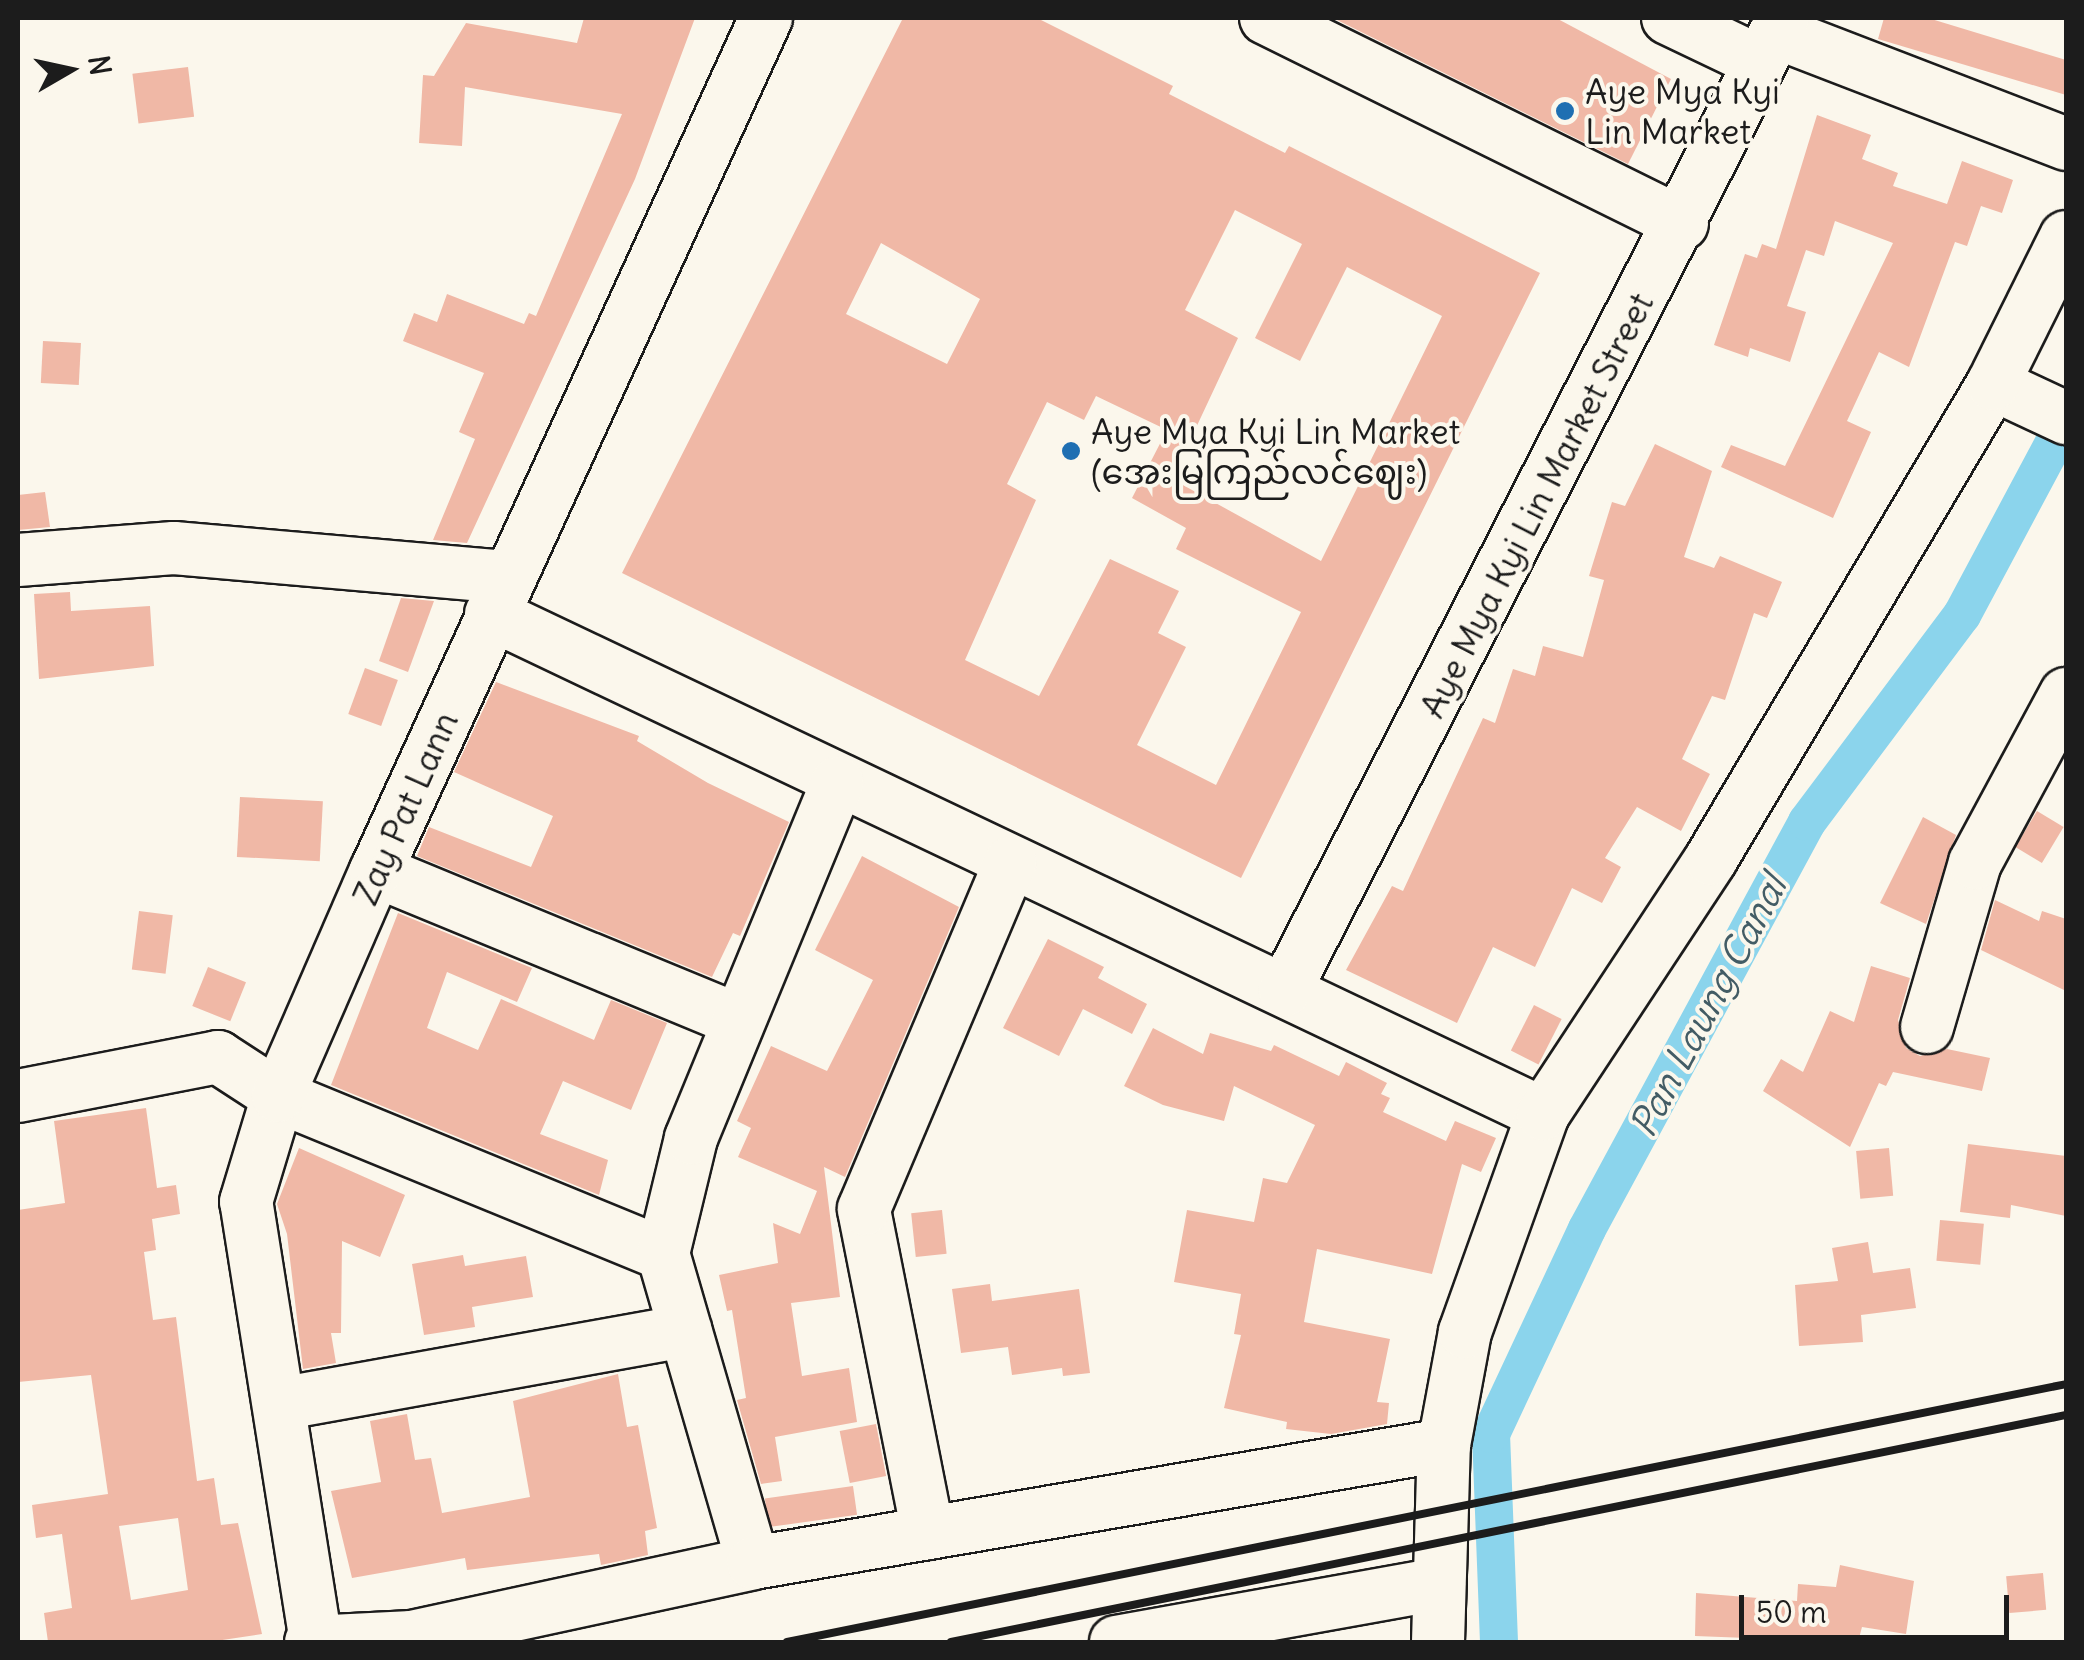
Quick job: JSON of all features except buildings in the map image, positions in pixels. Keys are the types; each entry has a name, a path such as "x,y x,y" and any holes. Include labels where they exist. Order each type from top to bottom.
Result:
{"street":[{"name":"Zay Pat Lann","path":"313,1642 246,1202 278,1096 376,871 766,18"},
{"path":"1266,18 1682,224"},
{"path":"1668,18 1773,37 2066,144"},
{"name":"Aye Mya Kyi Lin Market Street","path":"1285,990 1682,224 1773,37"},
{"path":"1438,1642 1444,1445 1465,1332 1543,1114 1711,859 1993,384 2066,237"},
{"path":"1993,384 2054,413"},
{"path":"18,560 174,548 500,595 837,782 1543,1114"},
{"path":"1926,1027 1975,864 2066,694"},
{"path":"753,1563 663,1254 691,1138 735,1020 837,782"},
{"path":"928,1533 864,1209 1010,863"},
{"path":"376,871 735,1020"},
{"path":"18,1096 218,1057 278,1096 663,1254"},
{"path":"278,1404 686,1331"},
{"path":"313,1642 412,1637 753,1563 1444,1445"},
{"path":"1116,1642 1439,1584"}],"waterway":[{"name":"Pan Laung Canal","path":"1499,1642 1491,1434 1587,1229 1807,822 1962,615 2066,420"}],"railway":[{"path":"787,1642 2066,1384"},
{"path":"951,1642 2066,1415"}],"place":[{"name":"Aye Mya Kyi Lin Market","path":"1565,111"},
{"name":"Aye Mya Kyi Lin Market (အေးမြကြည်လင်ဈေး)","path":"1071,451"}]}
